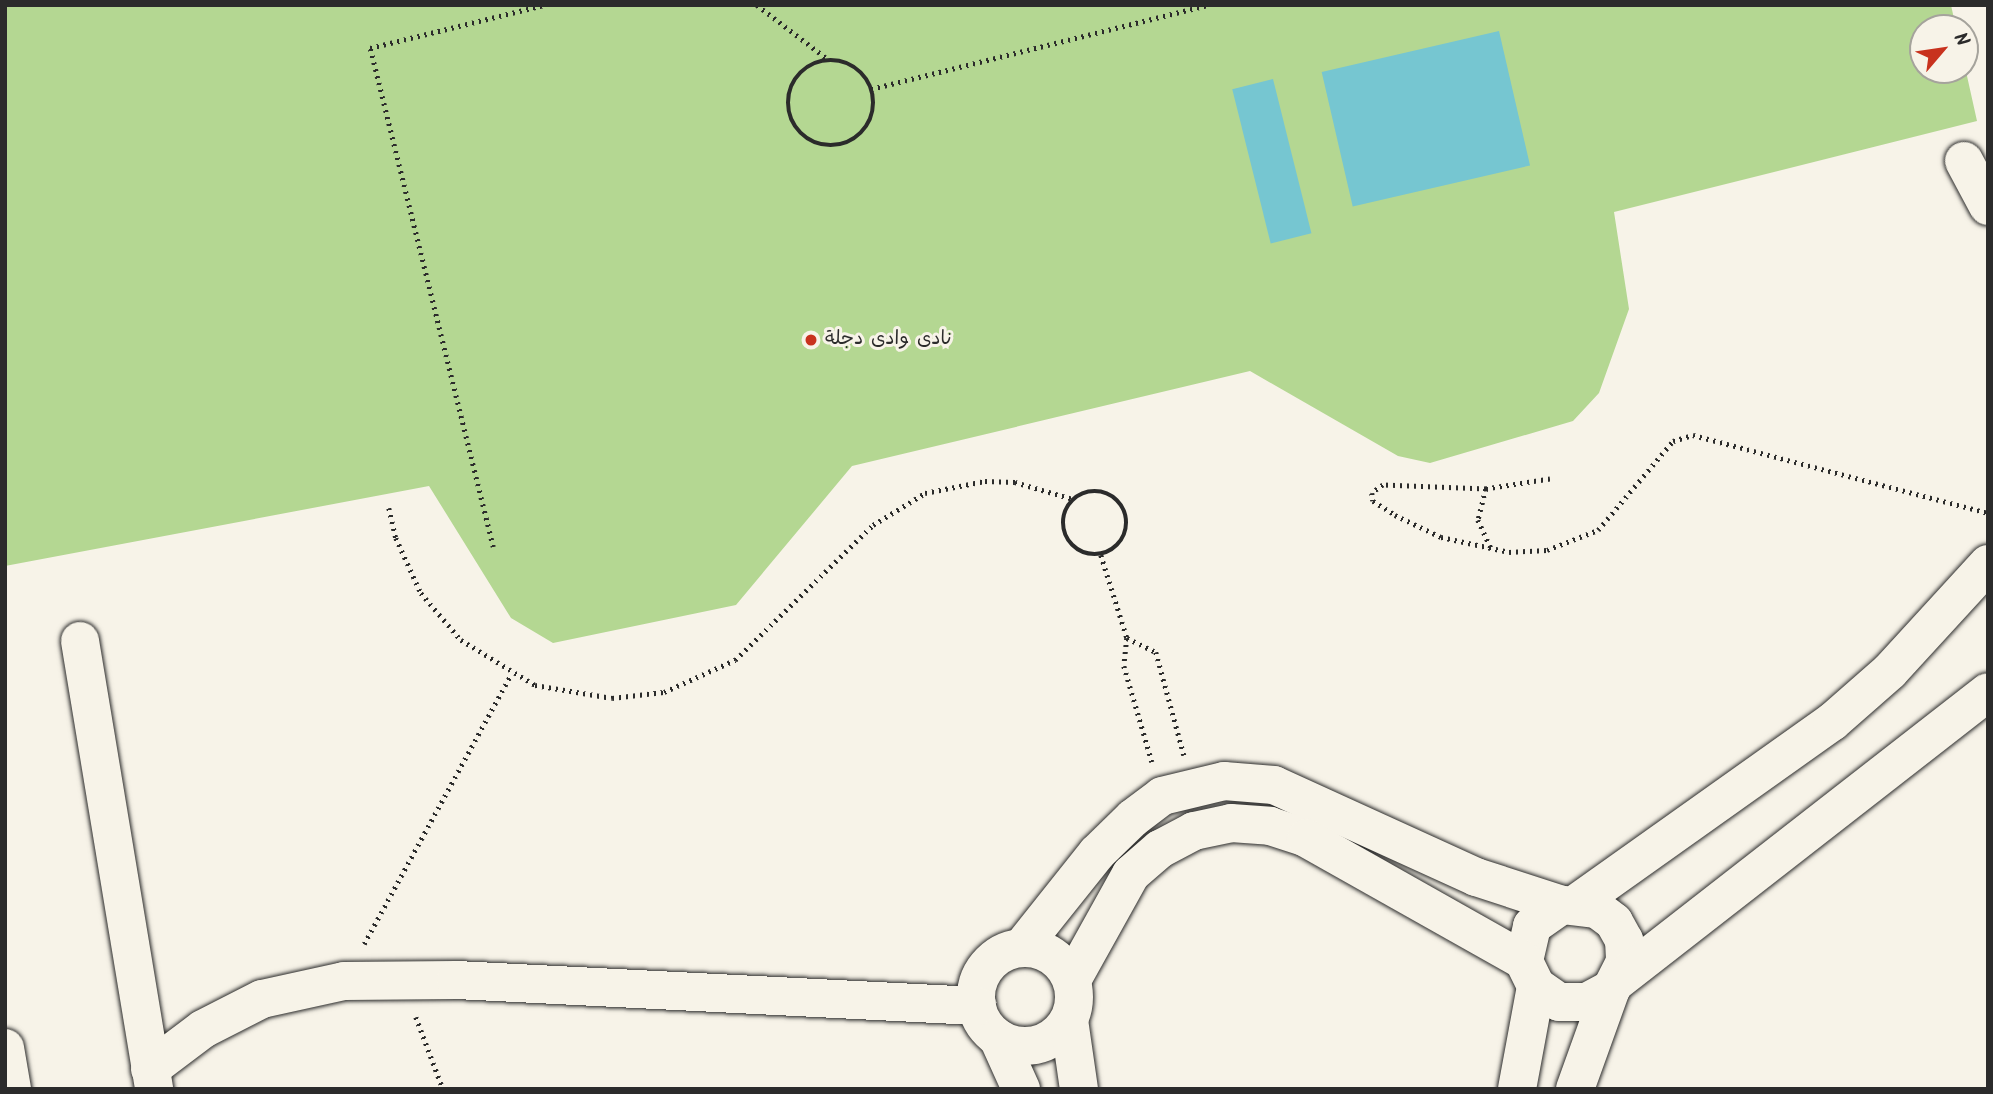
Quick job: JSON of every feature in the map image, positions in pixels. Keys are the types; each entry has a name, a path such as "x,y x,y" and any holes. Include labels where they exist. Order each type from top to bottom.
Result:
{"street":[{"path":"1964,161 1988,206"},
{"path":"1517,1089 1530,974 1532,926 1570,904 1832,722 1890,671 1988,564"},
{"path":"80,641 152,1079"},
{"path":"1079,1089 1069,1020 1072,981 1131,874 1160,849 1194,831 1231,823 1270,826 1306,838 1530,974 1559,1002 1587,1002 1614,985 1988,692"},
{"path":"1021,1089 998,1038 977,1006 976,989 992,960 1022,947 1097,853 1177,790 1224,780 1274,785 1400,847 1606,915 1624,940 1614,985 1575,1089"},
{"path":"1022,947 1053,955 1072,981"},
{"path":"152,1079 203,1028 262,999 344,981 404,983 456,980 977,1006"},
{"path":"998,1038 1037,1045 1069,1020"},
{"path":"5,1048 12,1089"}],"path":[{"path":"493,547 370,48 544,5"},
{"path":"757,5 829,60 855,68 871,89 874,104 864,131 839,146 810,141 790,119 789,91 804,69 829,60"},
{"path":"871,89 1207,5"},
{"path":"1550,479 1486,489 1383,485 1372,493 1373,501 1417,528 1491,548 1547,550 1590,535 1673,441 1693,435 1988,513"},
{"path":"389,508 407,566 439,618 511,674 586,697 664,692 713,674 756,645 873,524 925,493 995,481 1073,499 1104,491 1122,504 1126,535 1101,555 1081,552 1066,537 1063,516 1073,499"},
{"path":"1486,489 1478,520 1491,548"},
{"path":"1101,555 1127,638 1124,666 1177,790"},
{"path":"1127,638 1156,652 1177,790"},
{"path":"344,981 511,674"},
{"path":"404,983 443,1089"}],"green space":[{"name":"نادى وادى دجلة","path":"5,5 1951,5 1953,14 1909,14 1909,84 1969,84 1977,121 1614,212 1629,309 1599,393 1573,421 1430,463 1398,456 1250,371 852,466 736,605 553,643 511,618 429,486 5,566"}],"water":[{"path":"1499,31 1530,165 1353,206 1322,72"},
{"path":"1273,79 1311,233 1271,243 1232,89"}],"place":[{"name":"نادى وادى دجلة","path":"811,340"}]}
